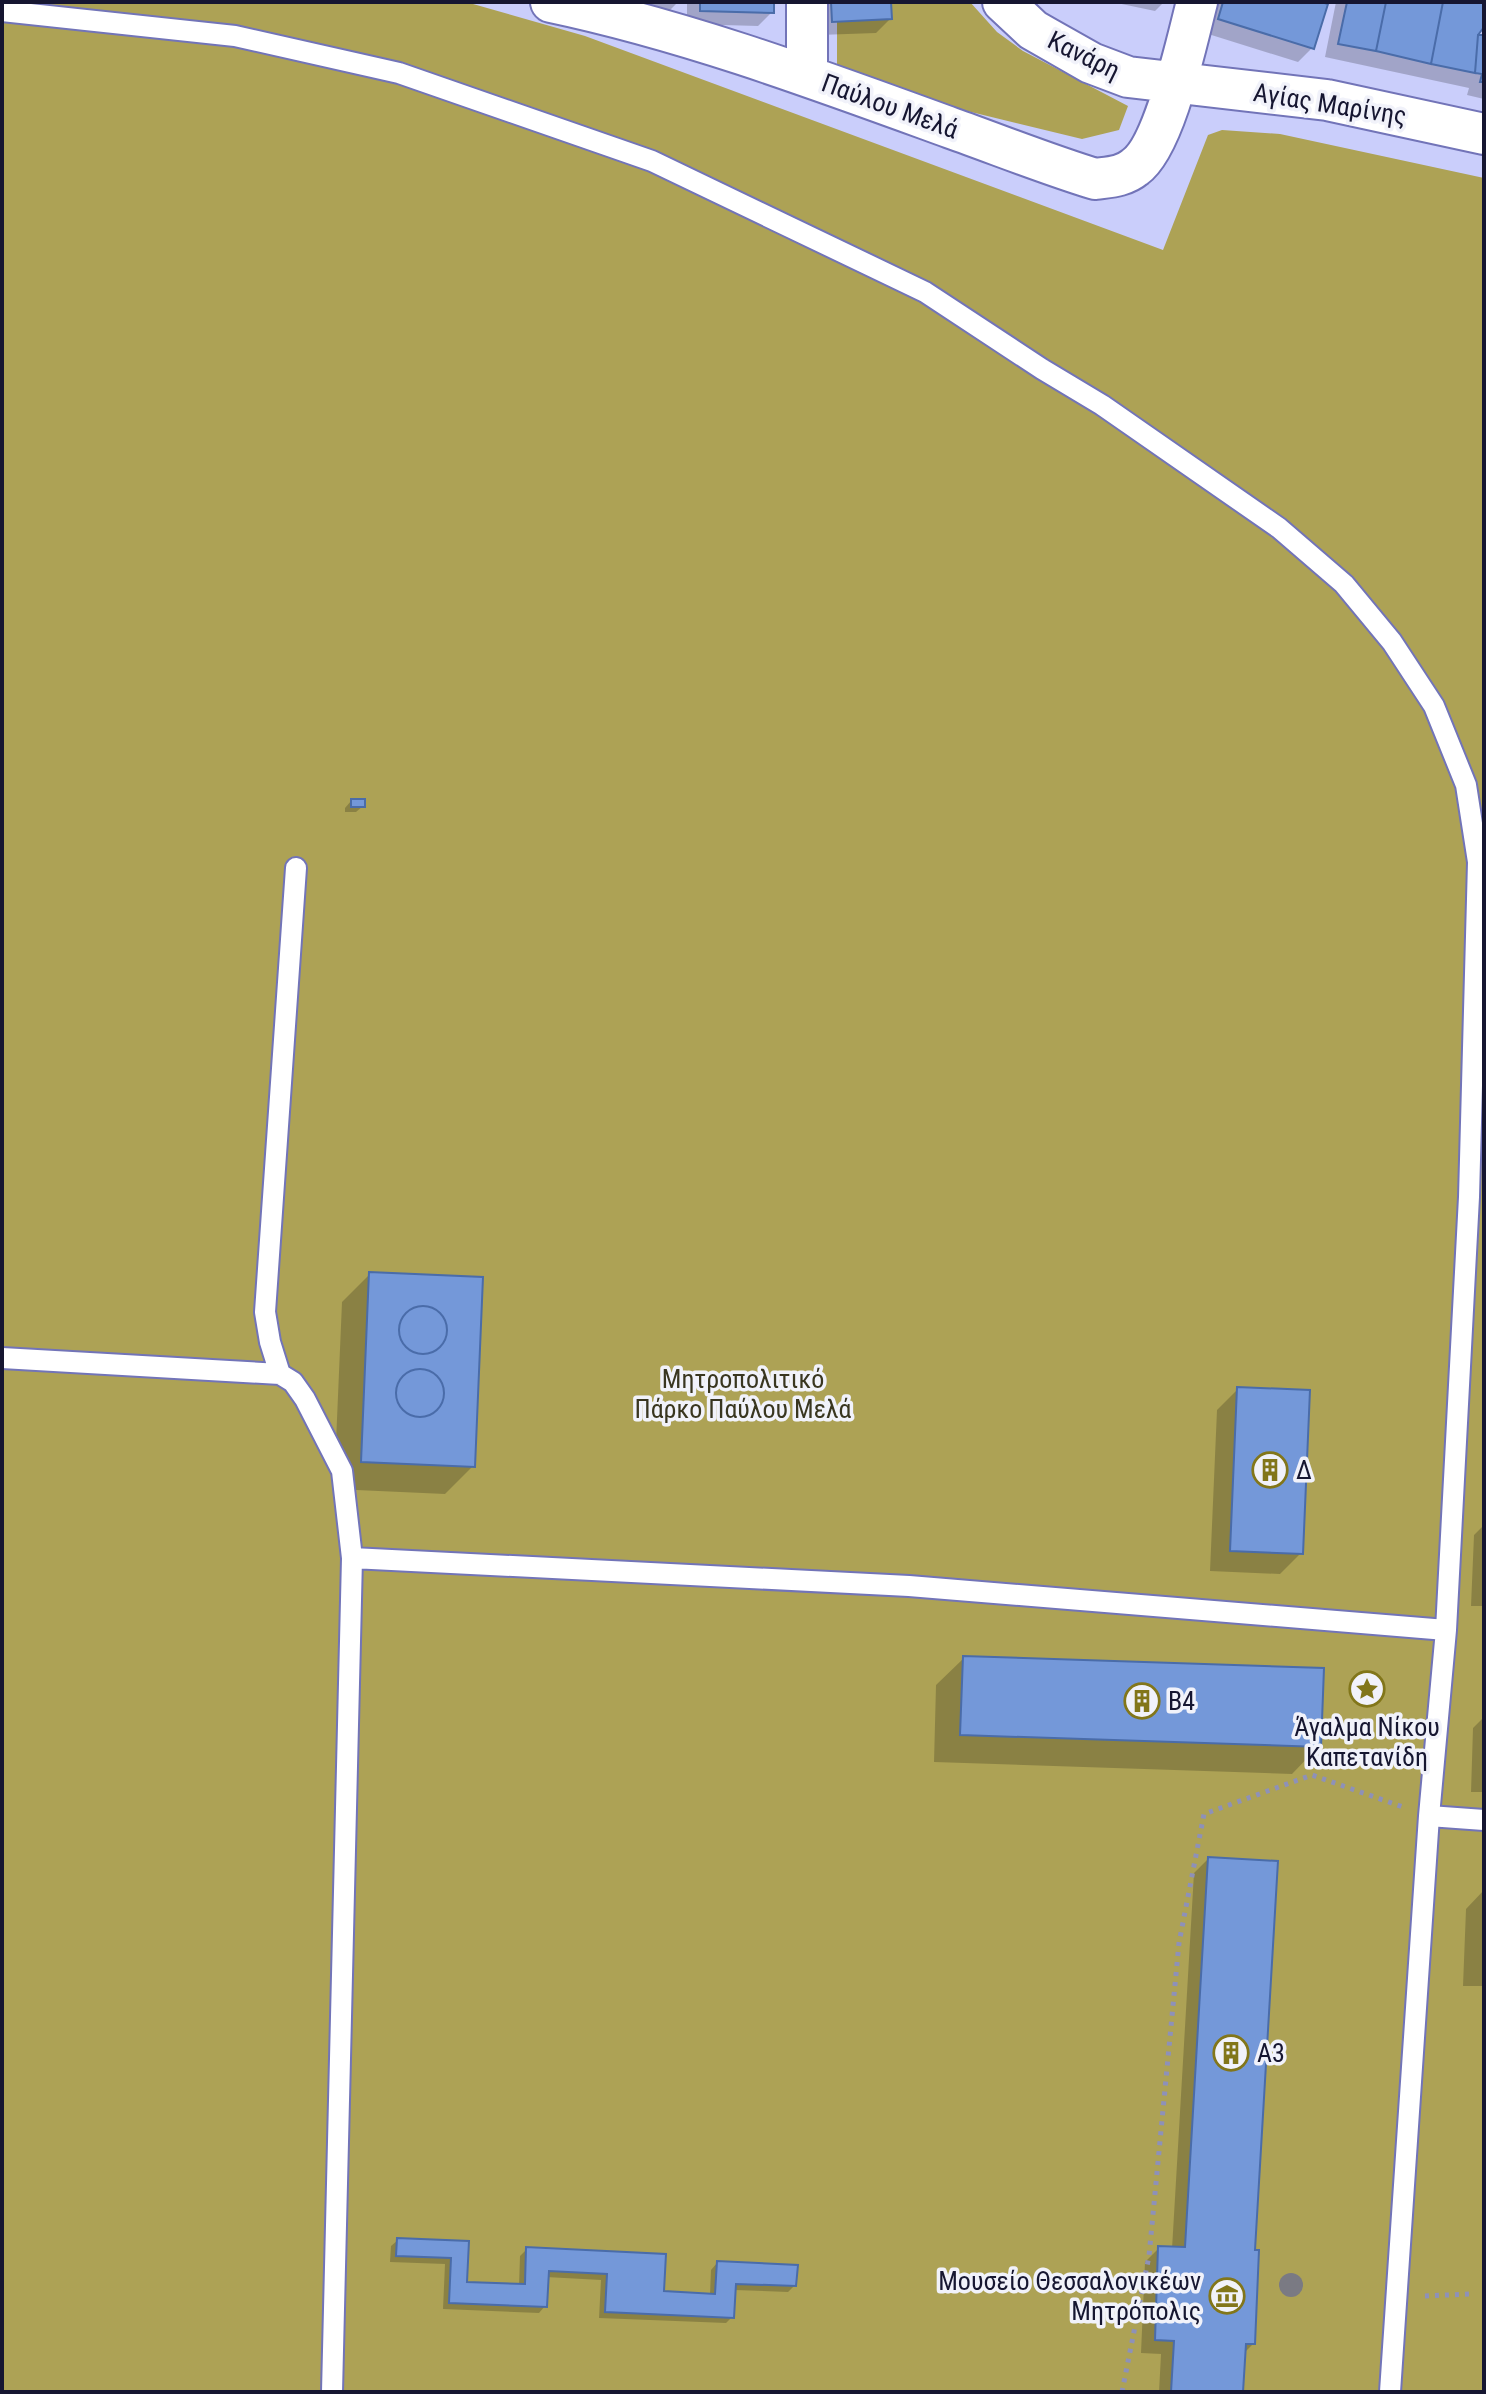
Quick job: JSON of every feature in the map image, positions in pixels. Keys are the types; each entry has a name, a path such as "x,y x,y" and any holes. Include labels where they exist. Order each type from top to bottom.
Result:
{"street":[{"name":"Παύλου Μελά","path":"551,2 592,6 807,75 1095,179 1119,176 1137,167 1154,146 1197,2"},
{"path":"807,2 807,75"},
{"name":"Κανάρη","path":"1003,2 1033,30 1091,63 1128,77 1175,84"},
{"name":"Αγίας Μαρίνης","path":"1175,84 1327,100 1484,134"}],"lane":[{"path":"2,11 235,36 399,73 652,161 925,292 1102,405 1279,528 1344,584 1392,642 1434,706 1466,785 1478,862 1476,1198 1446,1630 1429,1816 1390,2392"},
{"path":"280,1374 265,1312 296,868"},
{"path":"2,1358 280,1374 293,1382 305,1399 342,1471 352,1558 332,2392"},
{"path":"352,1558 909,1586 1446,1630"},
{"path":"1429,1816 1484,1820"}],"path":[{"path":"1122,2392 1149,2256 1179,1943 1204,1814 1312,1775 1429,1816"},
{"path":"1442,2296 1469,2294"}],"green space":[{"name":"Μητροπολιτικό Πάρκο Παύλου Μελά","path":"2,2 466,2 585,36 1163,250 1208,135 1222,130 1280,134 1484,178 1484,2392 2,2392"},
{"path":"837,2 970,2 997,32 1023,51 1128,106 1119,130 1082,139 837,76"}],"building":[{"path":"700,2 774,2 774,13 700,11"},
{"path":"831,2 891,2 892,19 832,22"},
{"path":"1223,2 1328,4 1314,49 1218,19"},
{"path":"1347,2 1386,2 1376,51 1338,44"},
{"path":"1386,2 1443,2 1431,64 1376,51"},
{"path":"1443,2 1484,2 1484,27 1478,35 1475,73 1431,64"},
{"path":"1478,35 1484,35 1484,82 1480,82 1482,74 1475,73"},
{"path":"351,799 365,799 365,807 351,807"},
{"path":"369,1272 483,1277 475,1467 361,1462"},
{"path":"423,1306 440,1313 447,1330 440,1347 423,1354 406,1347 399,1330 406,1313"},
{"path":"420,1369 437,1376 444,1393 437,1410 420,1417 403,1410 396,1393 403,1376"},
{"name":"Δ","path":"1237,1387 1310,1390 1303,1554 1230,1551"},
{"name":"Β4","path":"963,1656 1324,1668 1321,1747 960,1735"},
{"name":"Α3","path":"1208,1857 1278,1861 1255,2250 1259,2250 1255,2344 1246,2344 1243,2392 1171,2392 1174,2341 1155,2340 1158,2246 1185,2247"},
{"path":"397,2238 469,2241 467,2282 525,2284 526,2247 666,2254 664,2291 715,2294 717,2261 798,2265 796,2286 736,2284 734,2318 605,2312 607,2274 549,2271 547,2307 449,2303 451,2258 396,2256"}],"place":[{"name":"Δ","path":"1270,1470"},
{"name":"Άγαλμα Νίκου Καπετανίδη","path":"1367,1689"},
{"name":"Β4","path":"1142,1701"},
{"name":"Α3","path":"1231,2053"},
{"name":"Μουσείο Θεσσαλονικέων Μητρόπολις","path":"1227,2296"}]}
